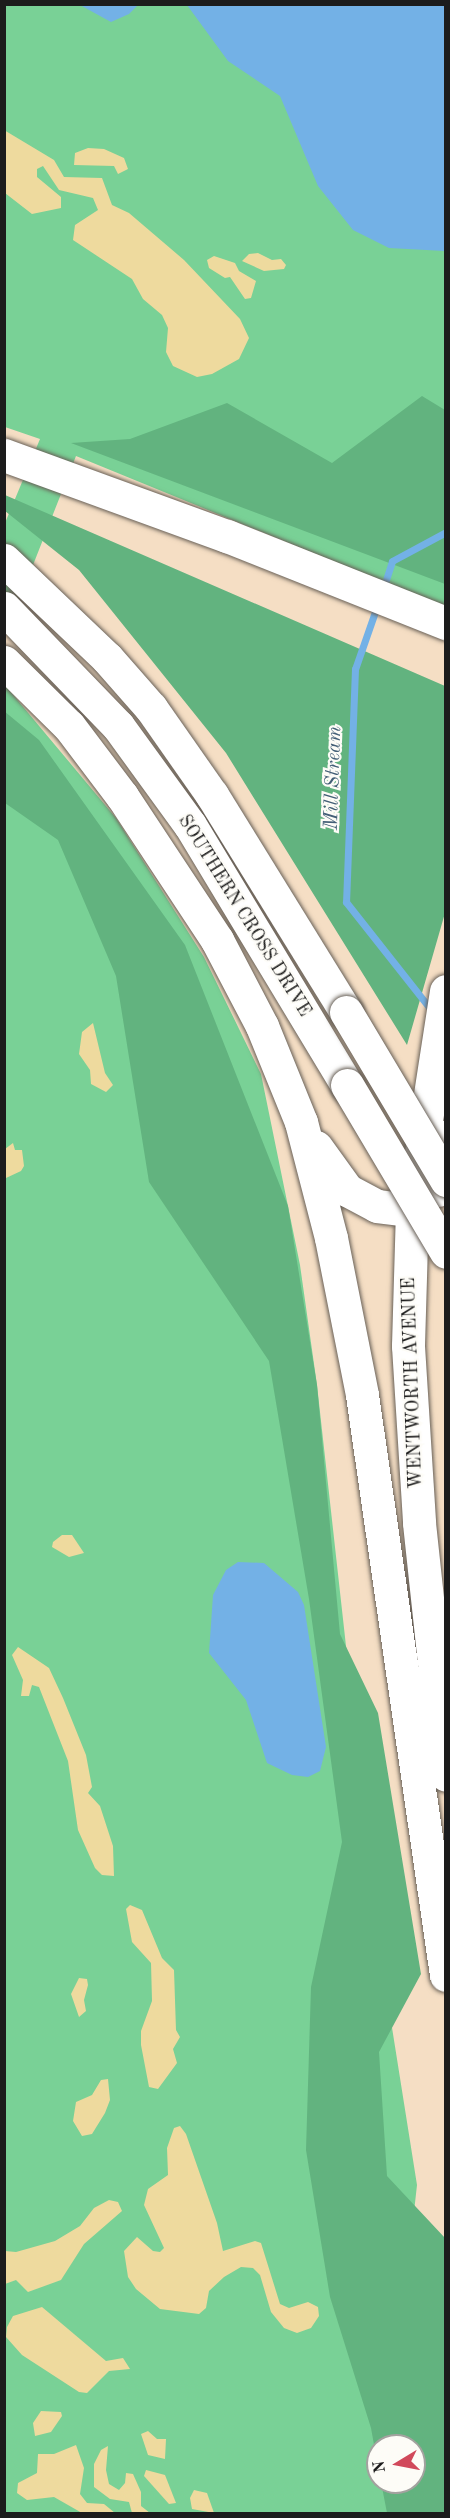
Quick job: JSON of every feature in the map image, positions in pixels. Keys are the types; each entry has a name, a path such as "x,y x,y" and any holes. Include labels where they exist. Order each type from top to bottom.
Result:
{"main road":[{"path":"16,460 74,480 397,616 446,647"},
{"name":"SOUTHERN CROSS DRIVE","path":"12,566 107,658 151,708 212,795 346,1012 446,1180"},
{"name":"SOUTHERN CROSS DRIVE","path":"4,608 118,726 190,825 348,1085 446,1252"},
{"path":"397,616 446,623"},
{"path":"4,662 69,726 116,787 217,940 262,1026 301,1122 331,1238 362,1395 446,1976"},
{"name":"WENTWORTH AVENUE","path":"444,998 435,1042 412,1210 410,1414 446,1775"},
{"path":"301,1122 347,1190 377,1206 412,1210 429,1204 439,1189 446,1137"}],"green space":[{"path":"5,5 234,5 445,200 445,607 76,456 5,636 5,523 40,439 5,427"},
{"path":"422,396 445,410 445,584 71,443 130,439 227,403 332,463"},
{"path":"5,495 445,686 445,913 407,1045 226,753 79,570 5,511"},
{"path":"4,684 116,818 204,957 261,1074 300,1265 317,1385 380,1952 417,2185 401,2329 380,2434 366,2434 366,2494 408,2494 409,2513 5,2513"},
{"path":"4,711 39,740 185,945 288,1206 317,1385 340,1634 378,1713 421,1974 379,2052 387,2176 445,2238 445,2513 387,2513 383,2494 426,2494 426,2434 372,2434 330,2297 306,2150 311,1987 342,1842 309,1599 269,1361 149,1182 116,976 58,840 5,803"}],"sand":[{"path":"4,130 54,160 64,177 102,178 112,205 129,213 184,260 240,319 249,338 239,359 212,374 197,377 173,366 166,352 168,328 162,315 143,299 132,279 73,240 75,225 98,210 93,198 59,190 43,166 37,169 37,177 61,197 61,208 32,214 5,193"},
{"path":"88,148 104,149 124,158 128,169 118,174 114,166 74,165 75,153"},
{"path":"258,253 272,260 281,259 286,265 284,269 264,271 242,261 249,254"},
{"path":"214,256 235,263 239,271 256,281 251,298 245,299 230,277 225,278 209,268 207,260"},
{"path":"93,1023 105,1073 113,1085 106,1092 91,1084 90,1070 79,1054 82,1032"},
{"path":"13,1143 15,1150 22,1150 24,1166 21,1171 6,1178 5,1149"},
{"path":"62,1535 72,1535 84,1553 69,1557 52,1547 53,1542"},
{"path":"18,1647 49,1668 63,1698 86,1755 92,1787 88,1793 100,1806 113,1846 114,1876 102,1875 95,1868 78,1830 68,1761 39,1687 32,1685 29,1696 21,1696 23,1680 12,1655"},
{"path":"130,1905 142,1910 162,1958 174,1970 176,2030 180,2037 173,2049 177,2063 158,2089 149,2087 141,2045 141,2031 152,2001 151,1963 132,1942 126,1909"},
{"path":"79,1978 87,1979 88,1985 84,2000 86,2011 79,2017 71,1994"},
{"path":"108,2079 110,2100 105,2113 92,2134 82,2136 73,2121 76,2102 92,2095 101,2080"},
{"path":"180,2126 186,2134 217,2223 223,2251 255,2241 261,2243 280,2304 289,2308 308,2302 318,2307 319,2316 311,2328 297,2333 284,2328 271,2312 260,2275 253,2268 241,2267 224,2277 209,2291 206,2308 199,2314 160,2309 136,2289 128,2277 124,2251 137,2237 153,2251 160,2252 164,2248 144,2205 148,2189 168,2175 167,2148 174,2128"},
{"path":"109,2200 118,2202 122,2211 84,2244 61,2280 28,2292 16,2280 5,2284 5,2251 16,2252 55,2241 80,2226 94,2208"},
{"path":"42,2307 106,2361 123,2358 130,2369 109,2371 87,2393 79,2392 22,2355 6,2337 7,2327 13,2316"},
{"path":"41,2411 61,2412 62,2416 51,2432 35,2436 33,2423"},
{"path":"148,2431 157,2439 166,2439 165,2459 148,2455 141,2434"},
{"path":"76,2445 84,2468 80,2494 87,2503 104,2504 115,2513 82,2513 54,2497 27,2500 17,2493 18,2483 37,2473 38,2454 54,2454"},
{"path":"108,2446 106,2470 109,2484 119,2490 125,2483 126,2473 133,2474 141,2492 141,2506 150,2513 132,2513 129,2502 110,2499 94,2487 94,2464 101,2450"},
{"path":"146,2470 165,2475 176,2503 169,2504 144,2476"},
{"path":"194,2490 207,2493 214,2513 192,2509 190,2498"}],"water":[{"path":"80,5 138,5 129,14 111,22"},
{"path":"187,5 445,5 445,251 389,248 353,230 318,186 280,96 228,61"},
{"path":"238,1562 264,1563 298,1592 304,1605 326,1747 320,1771 308,1777 292,1775 267,1763 246,1700 209,1653 213,1595 226,1570"}],"waterway":[{"name":"Mill Stream","path":"383,589 392,561 446,532"},
{"name":"Mill Stream","path":"377,606 355,669 346,902 432,1011"}]}
